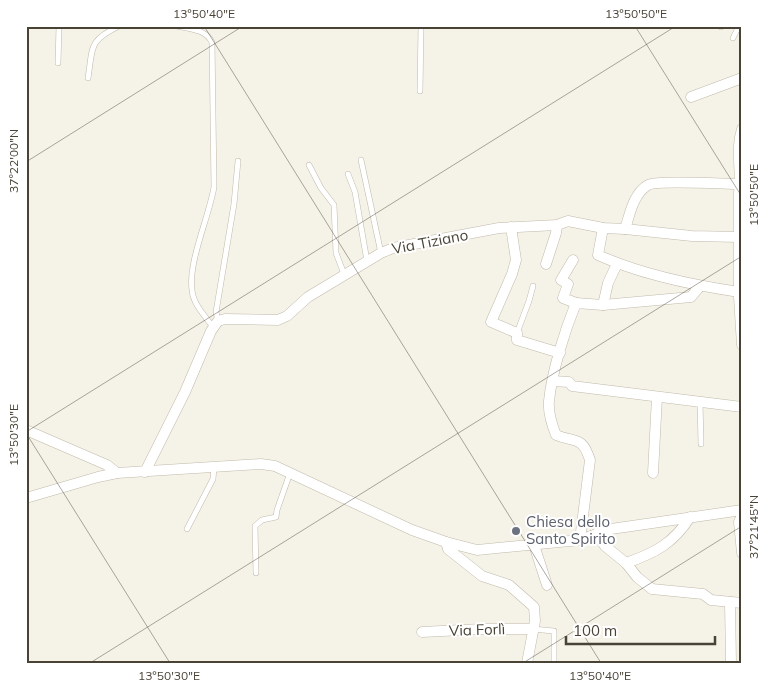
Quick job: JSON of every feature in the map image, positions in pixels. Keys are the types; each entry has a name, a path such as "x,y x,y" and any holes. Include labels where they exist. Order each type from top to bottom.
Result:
{"street":[{"path":"691,97 742,78"},
{"path":"742,129 738,141 742,345"},
{"path":"625,229 634,201 649,184 684,183 740,190"},
{"name":"Via Tiziano","path":"216,324 225,319 278,320 287,316 308,297 381,253 403,246 511,228 557,225 568,221 603,228 692,236 739,237"},
{"path":"546,264 557,225"},
{"path":"511,228 516,260 492,322 517,332 518,340 560,353"},
{"path":"603,228 598,255 616,264 740,295"},
{"path":"573,260 561,280 568,284 563,298 576,303 603,305 690,297 700,286"},
{"path":"603,305 608,283 616,264"},
{"path":"576,303 560,353 549,402 552,426 556,435 582,443 587,450 590,460 580,540"},
{"path":"145,472 216,324"},
{"path":"553,381 569,382 572,386 742,407"},
{"path":"653,473 657,397"},
{"path":"26,430 107,465 117,473"},
{"path":"26,498 117,473 261,464 275,466 412,530 477,550 580,540 612,529 742,510"},
{"path":"742,515 739,522 742,554"},
{"path":"626,562 644,556 673,539 681,532 690,517"},
{"path":"596,534 605,546 626,562 637,577 652,589 703,594 711,600 742,603"},
{"path":"446,542 448,549 465,564 482,576 509,585 534,607 535,621 527,663"},
{"path":"534,545 547,585"},
{"path":"730,602 731,663"},
{"name":"Via Forlì","path":"422,632 532,629"}],"lane":[{"path":"58,63 59,26"},
{"path":"88,78 93,46 98,39 120,26"},
{"path":"177,26 200,31 208,35 212,42 214,186 211,205 192,269 192,291 200,310 216,324"},
{"path":"420,90 421,26"},
{"path":"733,38 740,26"},
{"path":"361,160 381,253"},
{"path":"216,324 216,312 234,204 238,161"},
{"path":"309,165 321,188 334,205 336,253 344,274"},
{"path":"348,174 355,192 368,260"},
{"path":"517,332 533,286"},
{"path":"700,402 701,444"},
{"path":"186,529 214,479 214,467"},
{"path":"256,574 254,526 262,520 276,517 290,473"},
{"path":"532,629 554,631 554,663"}],"place":[{"name":"Chiesa dello Santo Spirito","path":"516,531"}]}
